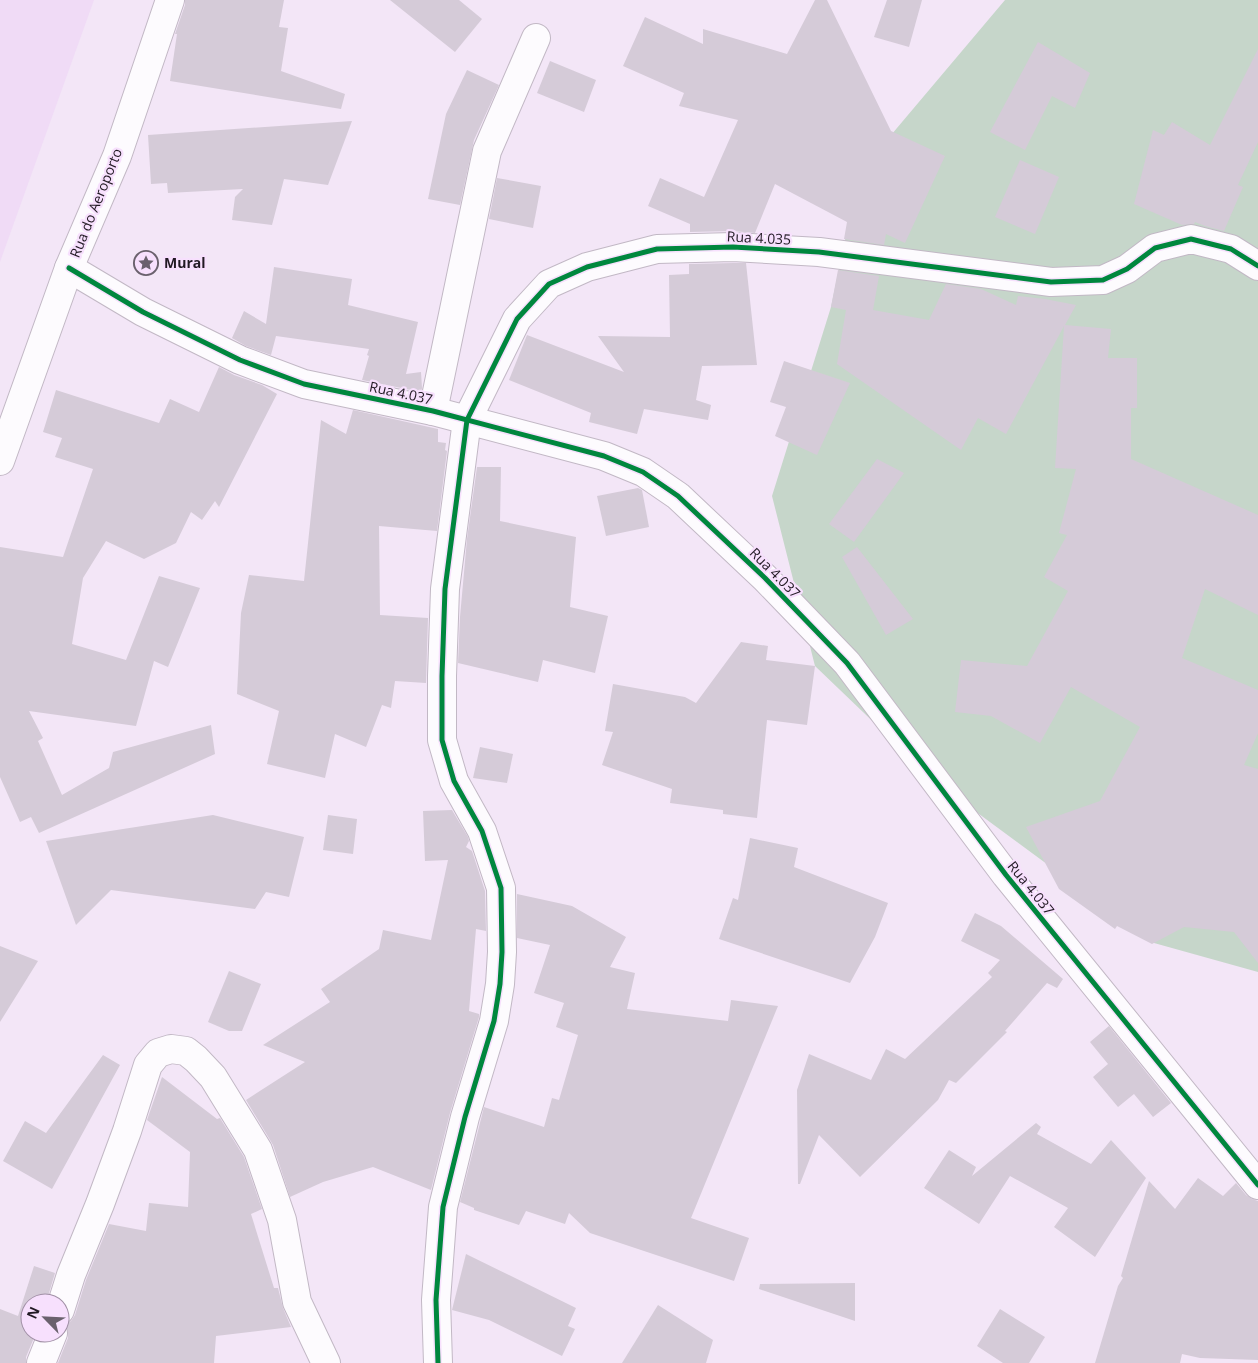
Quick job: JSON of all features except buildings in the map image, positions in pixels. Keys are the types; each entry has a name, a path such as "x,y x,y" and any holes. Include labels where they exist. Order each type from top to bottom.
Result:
{"street":[{"name":"Rua do Aeroporto","path":"0,461 69,268 116,156 170,0"},
{"path":"433,411 488,151 536,38"},
{"name":"Rua 4.035","path":"438,1363 436,1300 443,1207 465,1117 494,1021 500,984 502,952 501,888 482,832 454,781 442,740 445,589 467,420 517,319 549,284 587,267 657,249 733,247 819,252 1051,282 1103,280 1127,269 1155,248 1191,239 1231,249 1258,266"},
{"name":"Rua 4.037","path":"69,268 143,312 240,360 304,384 433,411 604,456 643,472 678,496 765,578 847,663 1006,875 1258,1185"},
{"path":"65,1293 100,1204 148,1065 158,1053 171,1049 186,1051 213,1077 258,1150 282,1220 297,1302 326,1363"},
{"path":"41,1363 49,1343"}],"shaded area":[{"path":"0,0 94,0 0,262"}],"green space":[{"path":"1005,0 1258,0 1258,972 1154,943 937,783 815,666 772,496 831,307 859,173"}],"cycle path":[{"path":"438,1363 436,1300 443,1207 465,1117 494,1021 500,984 502,952 501,888 482,831 454,781 442,740 445,589 467,420 517,319 549,284 587,267 657,249 733,247 819,252 1051,282 1103,280 1127,269 1155,248 1191,239 1231,249 1258,266"},
{"path":"69,268 143,312 240,360 304,384 433,411 604,456 643,472 678,496 765,578 847,663 1006,875 1258,1185"}],"place":[{"name":"Mural","path":"146,263"}]}
